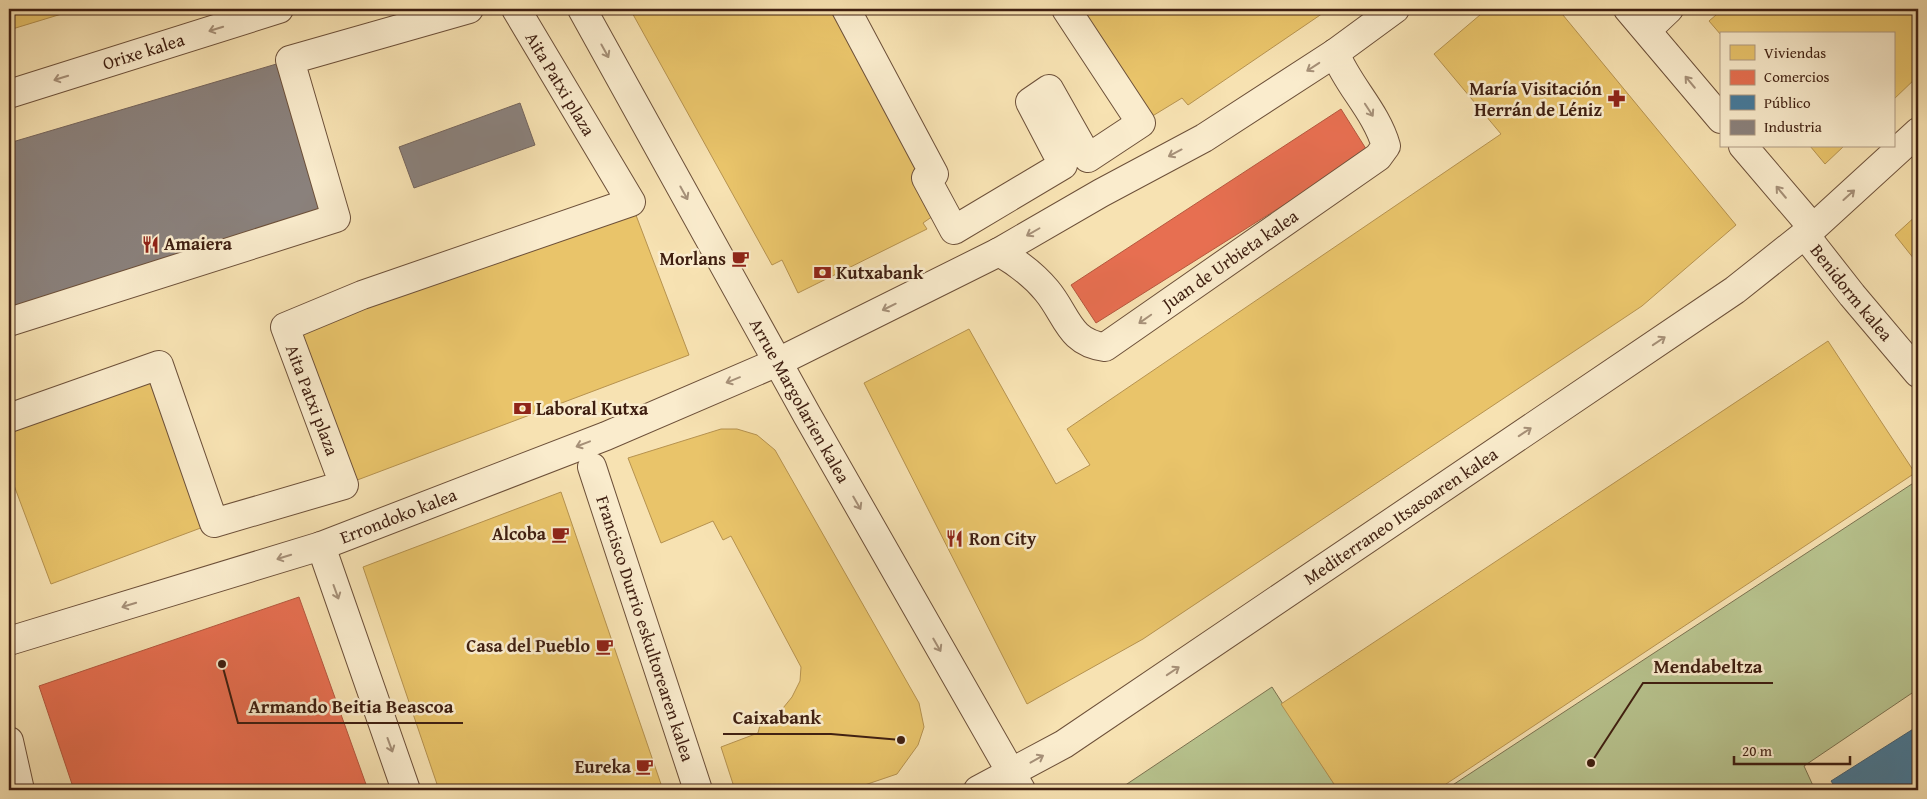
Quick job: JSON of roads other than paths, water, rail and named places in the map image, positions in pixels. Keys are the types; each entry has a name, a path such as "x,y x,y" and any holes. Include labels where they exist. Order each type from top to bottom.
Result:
{"street":[{"name":"Orixe kalea","path":"9,94 279,9"},
{"path":"9,322 336,218 290,60 469,9"},
{"name":"Aita Patxi plaza","path":"9,418 159,365 214,523 344,484 285,327 362,295 632,202 516,9"},
{"name":"Arrue Margolarien kalea","path":"582,9 778,362 1017,781"},
{"path":"846,9 934,174 926,178 954,230 1063,165 1030,102 1049,89 1088,158 1141,123 1066,9"},
{"path":"778,362 999,252 1101,193 1204,138 1336,53 1395,9"},
{"path":"1628,9 1720,118"},
{"path":"1647,30 1669,9"},
{"name":"Juan de Urbieta kalea","path":"999,252 1027,269 1048,292 1078,337 1090,345 1105,347 1378,157 1386,146 1381,129 1341,67 1336,53"},
{"name":"Mediterraneo Itsasoaren kalea","path":"978,790 1017,781 1073,738 1735,290 1809,231 1918,132"},
{"name":"Benidorm kalea","path":"1745,148 1809,231 1852,295 1918,373"},
{"name":"Errondoko kalea","path":"9,641 321,546 606,436 778,362"},
{"name":"Francisco Durrio eskultorearen kalea","path":"592,467 698,790"},
{"path":"321,546 406,790"},
{"path":"9,742 20,790"}],"place":[{"name":"María Visitación Herrán de Léniz","path":"1616,99"},
{"name":"Amaiera","path":"150,244"},
{"name":"Morlans","path":"740,259"},
{"name":"Kutxabank","path":"822,273"},
{"name":"Laboral Kutxa","path":"522,409"},
{"name":"Alcoba","path":"560,534"},
{"name":"Ron City","path":"955,539"},
{"name":"Casa del Pueblo","path":"604,646"},
{"name":"Armando Beitia Beascoa","path":"222,664"},
{"name":"Caixabank","path":"901,740"},
{"name":"Mendabeltza","path":"1591,763"},
{"name":"Eureka","path":"645,767"}]}
